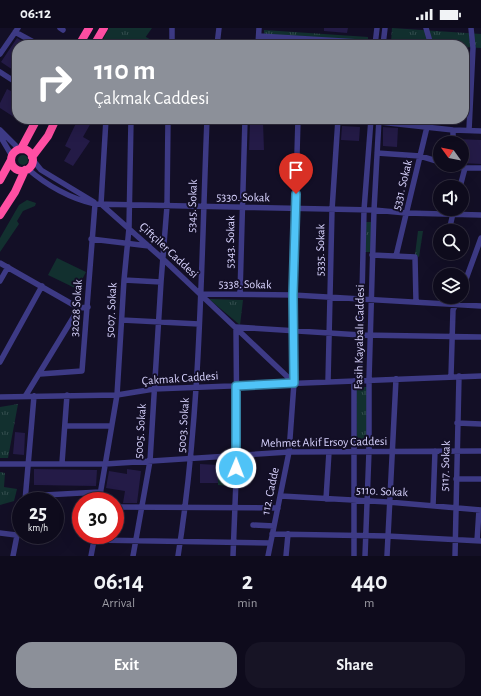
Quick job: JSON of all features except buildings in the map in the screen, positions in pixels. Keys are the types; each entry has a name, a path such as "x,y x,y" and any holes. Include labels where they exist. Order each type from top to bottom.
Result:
{"highway":[{"path":"82,40 89,28"},
{"path":"97,40 104,28"},
{"path":"0,180 12,158 20,149 34,124"},
{"path":"0,215 15,192 54,124"},
{"path":"20,149 29,152 33,158"},
{"path":"12,158 16,169 27,169"}],"street":[{"path":"172,28 172,40"},
{"path":"218,40 219,28"},
{"path":"259,28 259,40"},
{"path":"375,40 376,28"},
{"path":"384,40 385,28"},
{"path":"426,28 430,40"},
{"path":"469,130 473,58 471,28"},
{"path":"0,54 17,30 32,40"},
{"path":"259,36 317,40"},
{"path":"0,72 12,80"},
{"name":"32028 Sokak","path":"40,374 82,371 88,307 91,239 98,204 106,124"},
{"name":"5007. Sokak","path":"100,492 117,395 124,280 129,228 131,124"},
{"name":"5005. Sokak","path":"133,556 150,461 158,321 167,206 168,124"},
{"name":"5345. Sokak","path":"200,294 206,124"},
{"name":"5343. Sokak","path":"240,294 244,124"},
{"name":"112. Cadde","path":"268,556 289,452 294,383 293,295 298,124"},
{"name":"5335. Sokak","path":"328,382 332,210 338,124"},
{"name":"Fasih Kayabalı Caddesi","path":"354,556 357,380 361,335 364,210 370,124"},
{"name":"Fasih Kayabalı Caddesi","path":"365,556 369,451 372,255 379,124"},
{"path":"403,124 427,128 481,131"},
{"name":"5331. Sokak","path":"396,256 427,124"},
{"path":"0,130 20,149"},
{"path":"453,130 453,136"},
{"path":"0,136 12,158"},
{"path":"377,153 420,156 433,160"},
{"name":"Çiftçiler Caddesi","path":"33,158 41,170 98,204 129,228 294,383"},
{"path":"469,168 481,168"},
{"name":"Çiftçiler Caddesi","path":"27,169 63,192 81,201 98,204"},
{"name":"5330. Sokak","path":"98,204 374,210 406,213 433,212"},
{"name":"5330. Sokak","path":"469,214 481,215"},
{"path":"468,268 481,238"},
{"path":"91,239 149,246"},
{"path":"372,255 415,258 416,302"},
{"path":"0,263 79,308 88,307"},
{"path":"0,281 8,267"},
{"path":"124,280 161,282"},
{"path":"0,362 42,286"},
{"name":"5338. Sokak","path":"200,294 293,295 416,302 456,306 481,306"},
{"name":"5003. Sokak","path":"178,556 192,458 200,294"},
{"path":"452,376 453,310 456,306"},
{"path":"26,395 79,308"},
{"path":"122,320 199,324"},
{"path":"233,556 237,455 236,327 361,335 481,337"},
{"name":"5117. Sokak","path":"454,556 459,376"},
{"name":"Çakmak Caddesi","path":"0,397 26,395 117,395 154,389 481,376"},
{"path":"387,556 388,502 396,379"},
{"path":"62,464 67,395"},
{"path":"26,492 34,396"},
{"path":"457,423 481,424"},
{"path":"65,426 111,426"},
{"path":"433,506 435,451"},
{"name":"Mehmet Akif Ersoy Caddesi","path":"0,464 105,464 289,452 481,451"},
{"path":"326,499 329,452"},
{"path":"456,479 481,479"},
{"name":"5110. Sokak","path":"281,496 388,502 480,510"},
{"path":"124,507 278,508"},
{"path":"272,534 387,536 479,541 480,510"},
{"path":"253,526 274,526"},
{"path":"0,533 12,534"},
{"path":"286,556 288,534"},
{"path":"124,541 270,543"},
{"path":"13,556 15,544"},
{"path":"92,556 94,544"}],"green space":[{"path":"109,28 129,28 151,40 103,40"},
{"path":"126,28 152,28 145,38"},
{"path":"392,28 481,34 481,48 469,47 469,40 391,40"},
{"path":"264,30 368,37 368,40 264,40"},
{"path":"21,155 25,155 27,156 27,164 21,165 18,162 18,158"},
{"path":"27,200 36,203 35,206 23,211 17,221 19,224 0,252 0,238 19,205"},
{"path":"366,222 372,222 372,252 364,252"},
{"path":"418,231 423,231 419,257 415,255"},
{"path":"57,258 86,272 77,289 48,275"},
{"path":"209,299 243,300 240,325"},
{"path":"356,387 367,387 367,447 357,447"},
{"path":"18,404 8,458 0,458 0,407"},
{"path":"221,464 234,466 234,481 230,486 218,485 218,467"},
{"path":"0,472 5,473 4,487 17,489 16,492 12,492 12,502 0,505"}],"route":[{"path":"236,468 236,386 294,383 293,295 296,194"}]}
